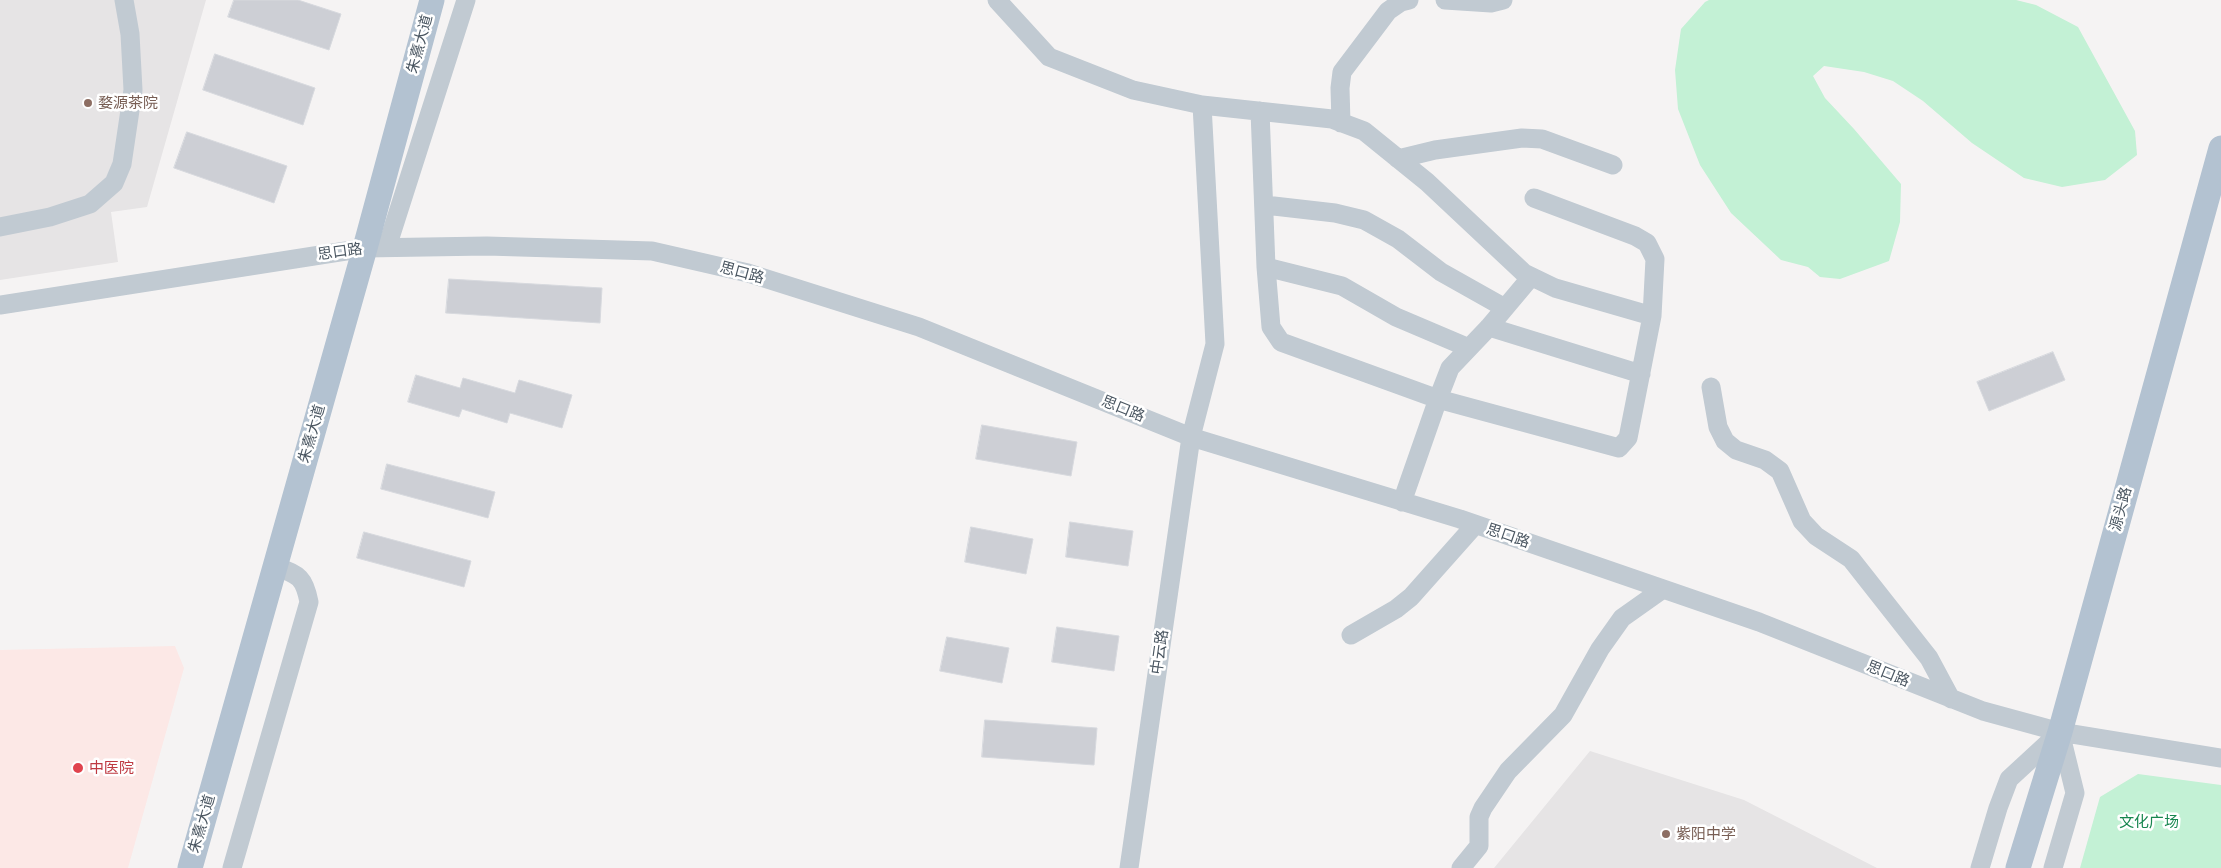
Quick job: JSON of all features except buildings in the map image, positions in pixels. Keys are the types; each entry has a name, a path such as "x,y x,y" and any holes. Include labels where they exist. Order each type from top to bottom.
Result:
{"main road":[{"name":"朱熹大道","path":"190,868 275,566 376,247 432,0"},
{"name":"源头路","path":"2018,868 2060,732 2221,148"}],"street":[{"path":"0,227 50,217 90,204 114,183 122,164 132,90 130,34 124,0"},
{"path":"376,247 466,0"},
{"path":"997,0 1050,57 1133,90 1202,105 1332,119 1364,131 1426,182 1524,273 1555,288 1652,316"},
{"path":"1342,123 1342,72 1388,11 1401,2 1409,0"},
{"path":"1445,0 1491,3 1503,0"},
{"name":"中云路","path":"1129,868 1191,437 1215,344 1202,105"},
{"path":"1260,111 1266,268 1271,326 1281,342 1438,399 1619,448 1628,438 1641,374 1652,316 1656,259 1647,243 1635,236 1534,198"},
{"path":"1398,159 1435,150 1522,138 1542,140 1613,165"},
{"path":"1264,206 1335,213 1364,220 1398,239 1441,272 1505,308"},
{"name":"思口路","path":"0,305 376,247 487,246 652,251 748,273 919,327 1191,437 1475,524 1759,622 1983,711 2060,732 2221,758"},
{"path":"1266,268 1342,286 1396,317 1469,348"},
{"path":"1402,502 1450,368 1489,327 1530,276"},
{"path":"1489,327 1641,374"},
{"path":"1711,387 1718,427 1725,441 1736,450 1765,460 1780,471 1802,521 1816,536 1851,560 1929,658 1951,698"},
{"path":"1351,635 1396,609 1411,597 1475,524"},
{"path":"232,868 309,602 306,585 295,574 275,566"},
{"path":"1461,868 1479,846 1479,817 1508,771 1563,716 1600,649 1622,618 1663,589"},
{"path":"1980,868 2009,779 2060,732 2075,793 2053,868"}],"shaded area":[{"name":"婺源茶院","path":"0,0 206,0 147,207 111,212 118,262 0,280"},
{"name":"中医院","path":"175,646 184,668 128,868 0,868 0,650"},
{"name":"紫阳中学","path":"1590,751 1744,800 1877,868 1494,868"}],"green space":[{"path":"1709,0 2016,0 2036,5 2078,27 2135,131 2137,155 2105,180 2062,187 2024,178 1972,143 1923,101 1893,81 1864,72 1824,66 1813,76 1825,98 1901,184 1900,222 1889,261 1840,279 1820,277 1808,267 1781,260 1731,213 1700,165 1678,109 1675,70 1681,29"},
{"name":"文化广场","path":"2138,774 2221,785 2221,868 2080,868 2100,797"}],"place":[{"name":"婺源茶院","path":"88,103"},
{"name":"中医院","path":"78,768"},
{"name":"紫阳中学","path":"1666,834"}]}
